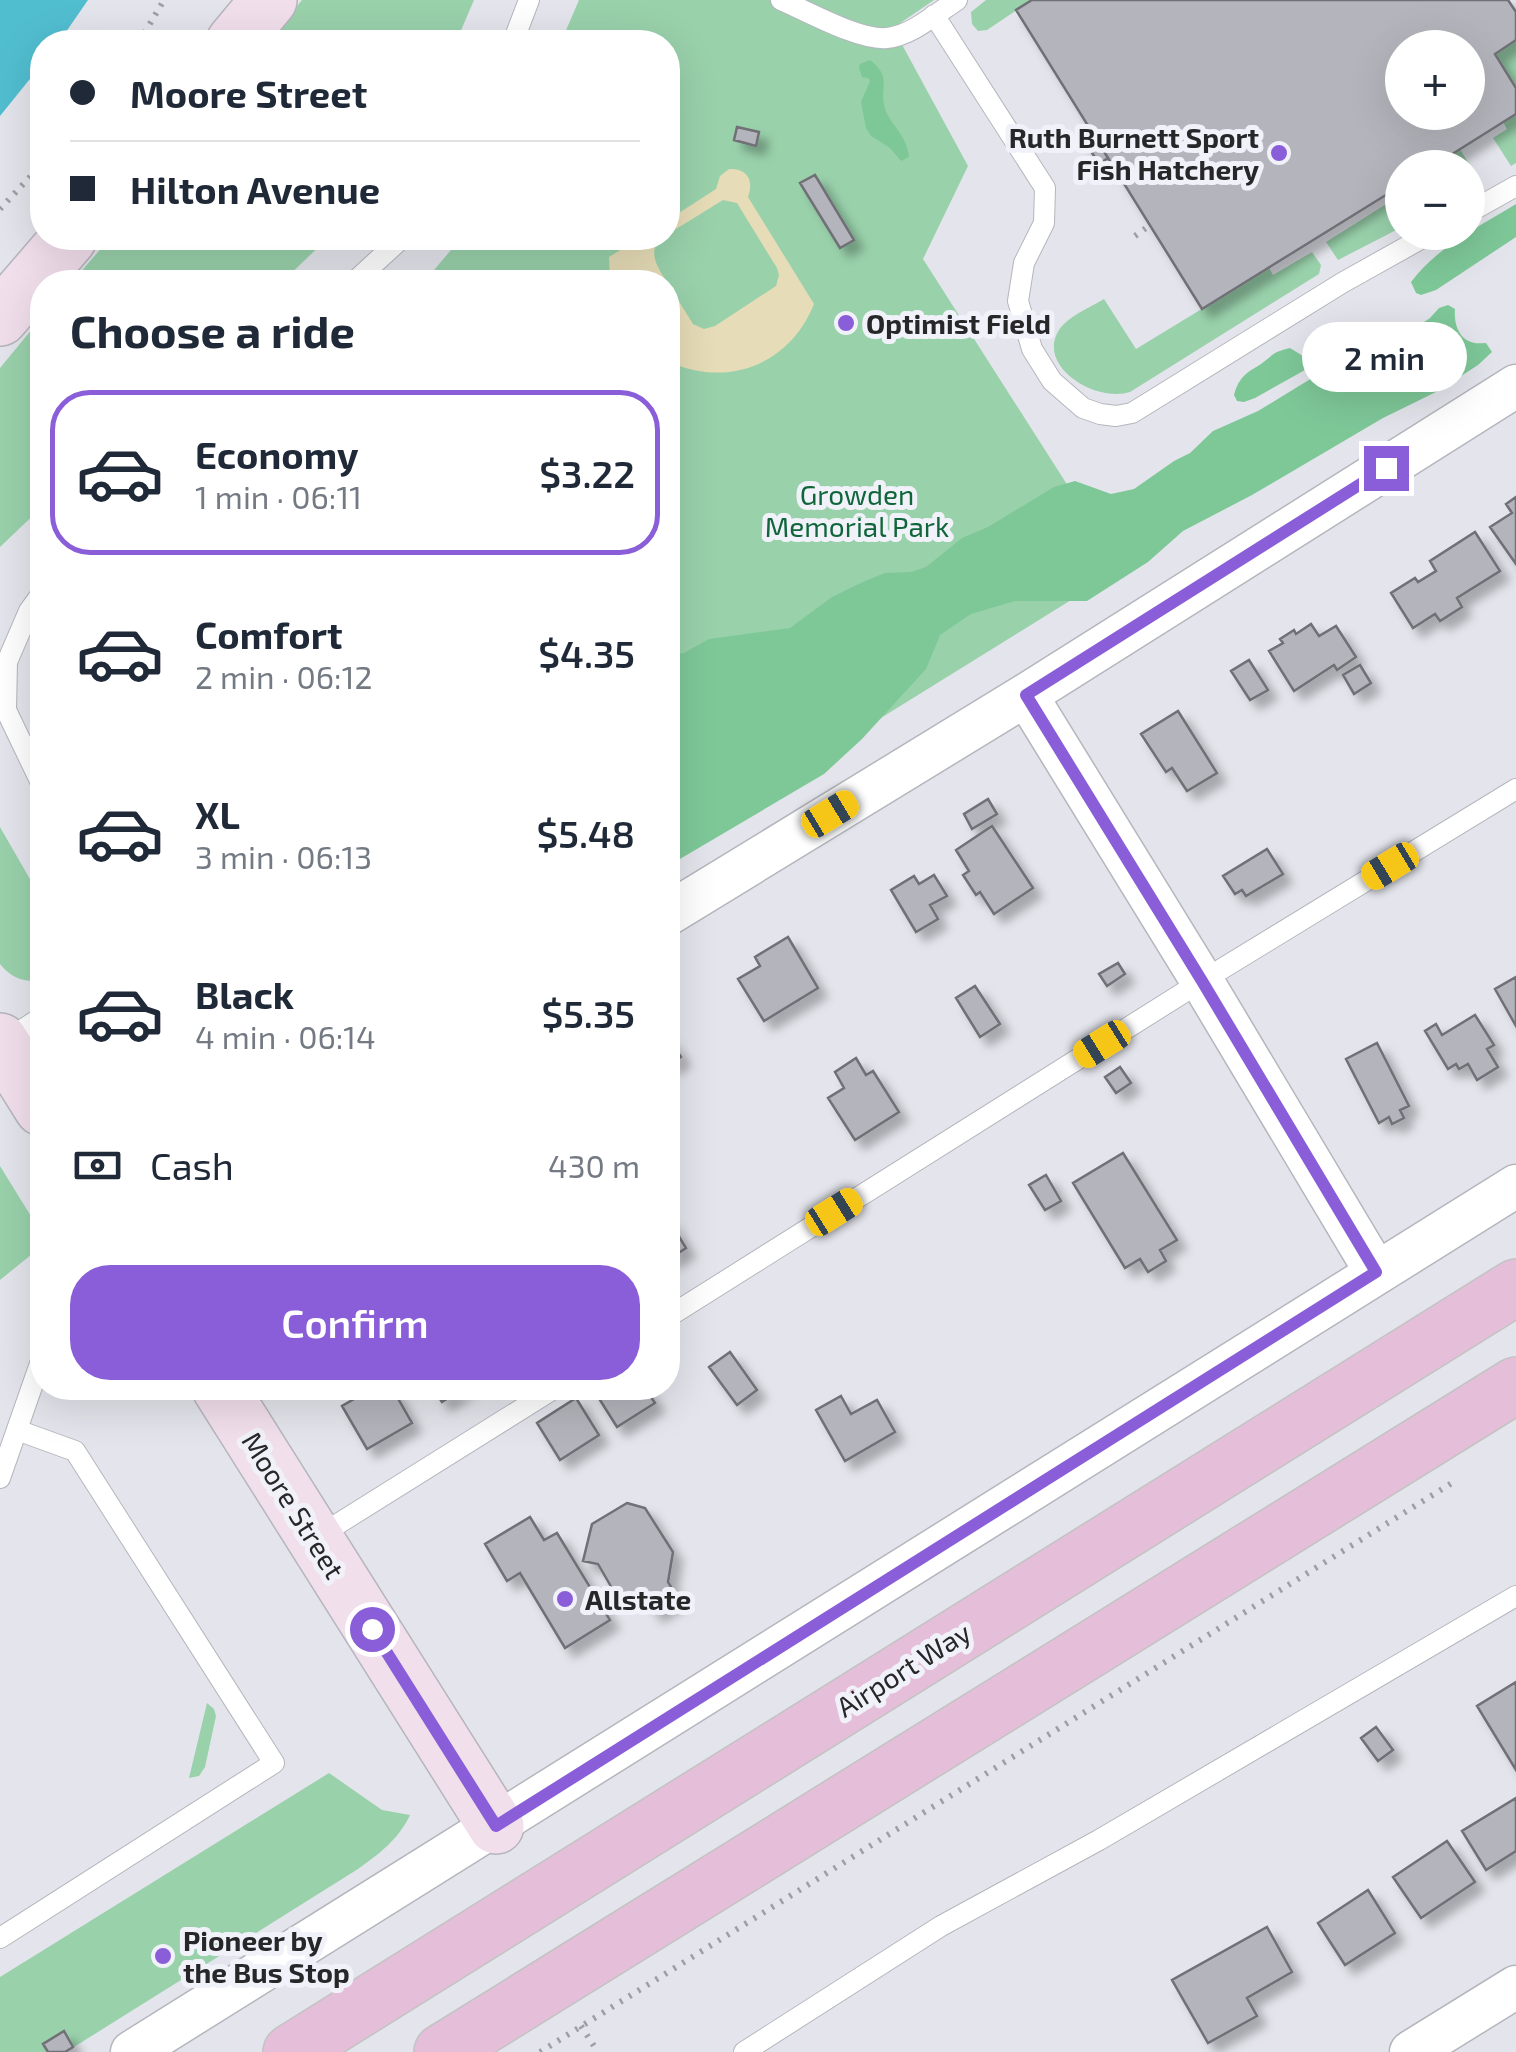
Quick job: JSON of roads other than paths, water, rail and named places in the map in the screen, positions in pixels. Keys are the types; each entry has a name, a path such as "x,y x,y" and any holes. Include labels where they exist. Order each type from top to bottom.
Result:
{"main road":[{"name":"Airport Way","path":"291,2052 1516,1287"},
{"path":"442,2052 1516,1385"}],"street":[{"path":"244,30 269,0"},
{"path":"41,270 58,250"},
{"path":"0,318 30,283"},
{"path":"680,907 1026,695 1516,386"},
{"path":"1026,695 1376,1272"},
{"path":"1,1042 30,1089"},
{"path":"132,2052 1516,1186"},
{"name":"Moore Street","path":"228,1400 496,1826"},
{"path":"1411,2052 1516,1988"}],"lane":[{"path":"518,30 529,0"},
{"path":"781,0 866,37 888,38 908,31 958,0"},
{"path":"934,15 1045,188 1044,223 1024,263 1018,301 1032,349 1052,381 1083,408 1116,416 1132,413 1400,250"},
{"path":"1485,203 1516,186"},
{"path":"367,270 389,250"},
{"path":"30,610 8,662 6,710 30,761"},
{"path":"680,1309 1202,981 1516,790"},
{"path":"1,1042 30,1024"},
{"path":"0,1478 30,1394"},
{"path":"315,1538 536,1400"},
{"path":"0,1938 274,1764 75,1451 18,1430"},
{"path":"744,2052 941,1926 1099,1840 1516,1596"}],"water":[{"path":"0,0 88,0 67,30 30,30 30,79 0,116"}],"place":[{"name":"Ruth Burnett Sport Fish Hatchery","path":"1279,153"},
{"name":"Optimist Field","path":"846,323"},
{"name":"Allstate","path":"565,1599"},
{"name":"Pioneer by the Bus Stop","path":"163,1956"}],"park label":[{"name":"Growden Memorial Park","path":"857,510"}]}
